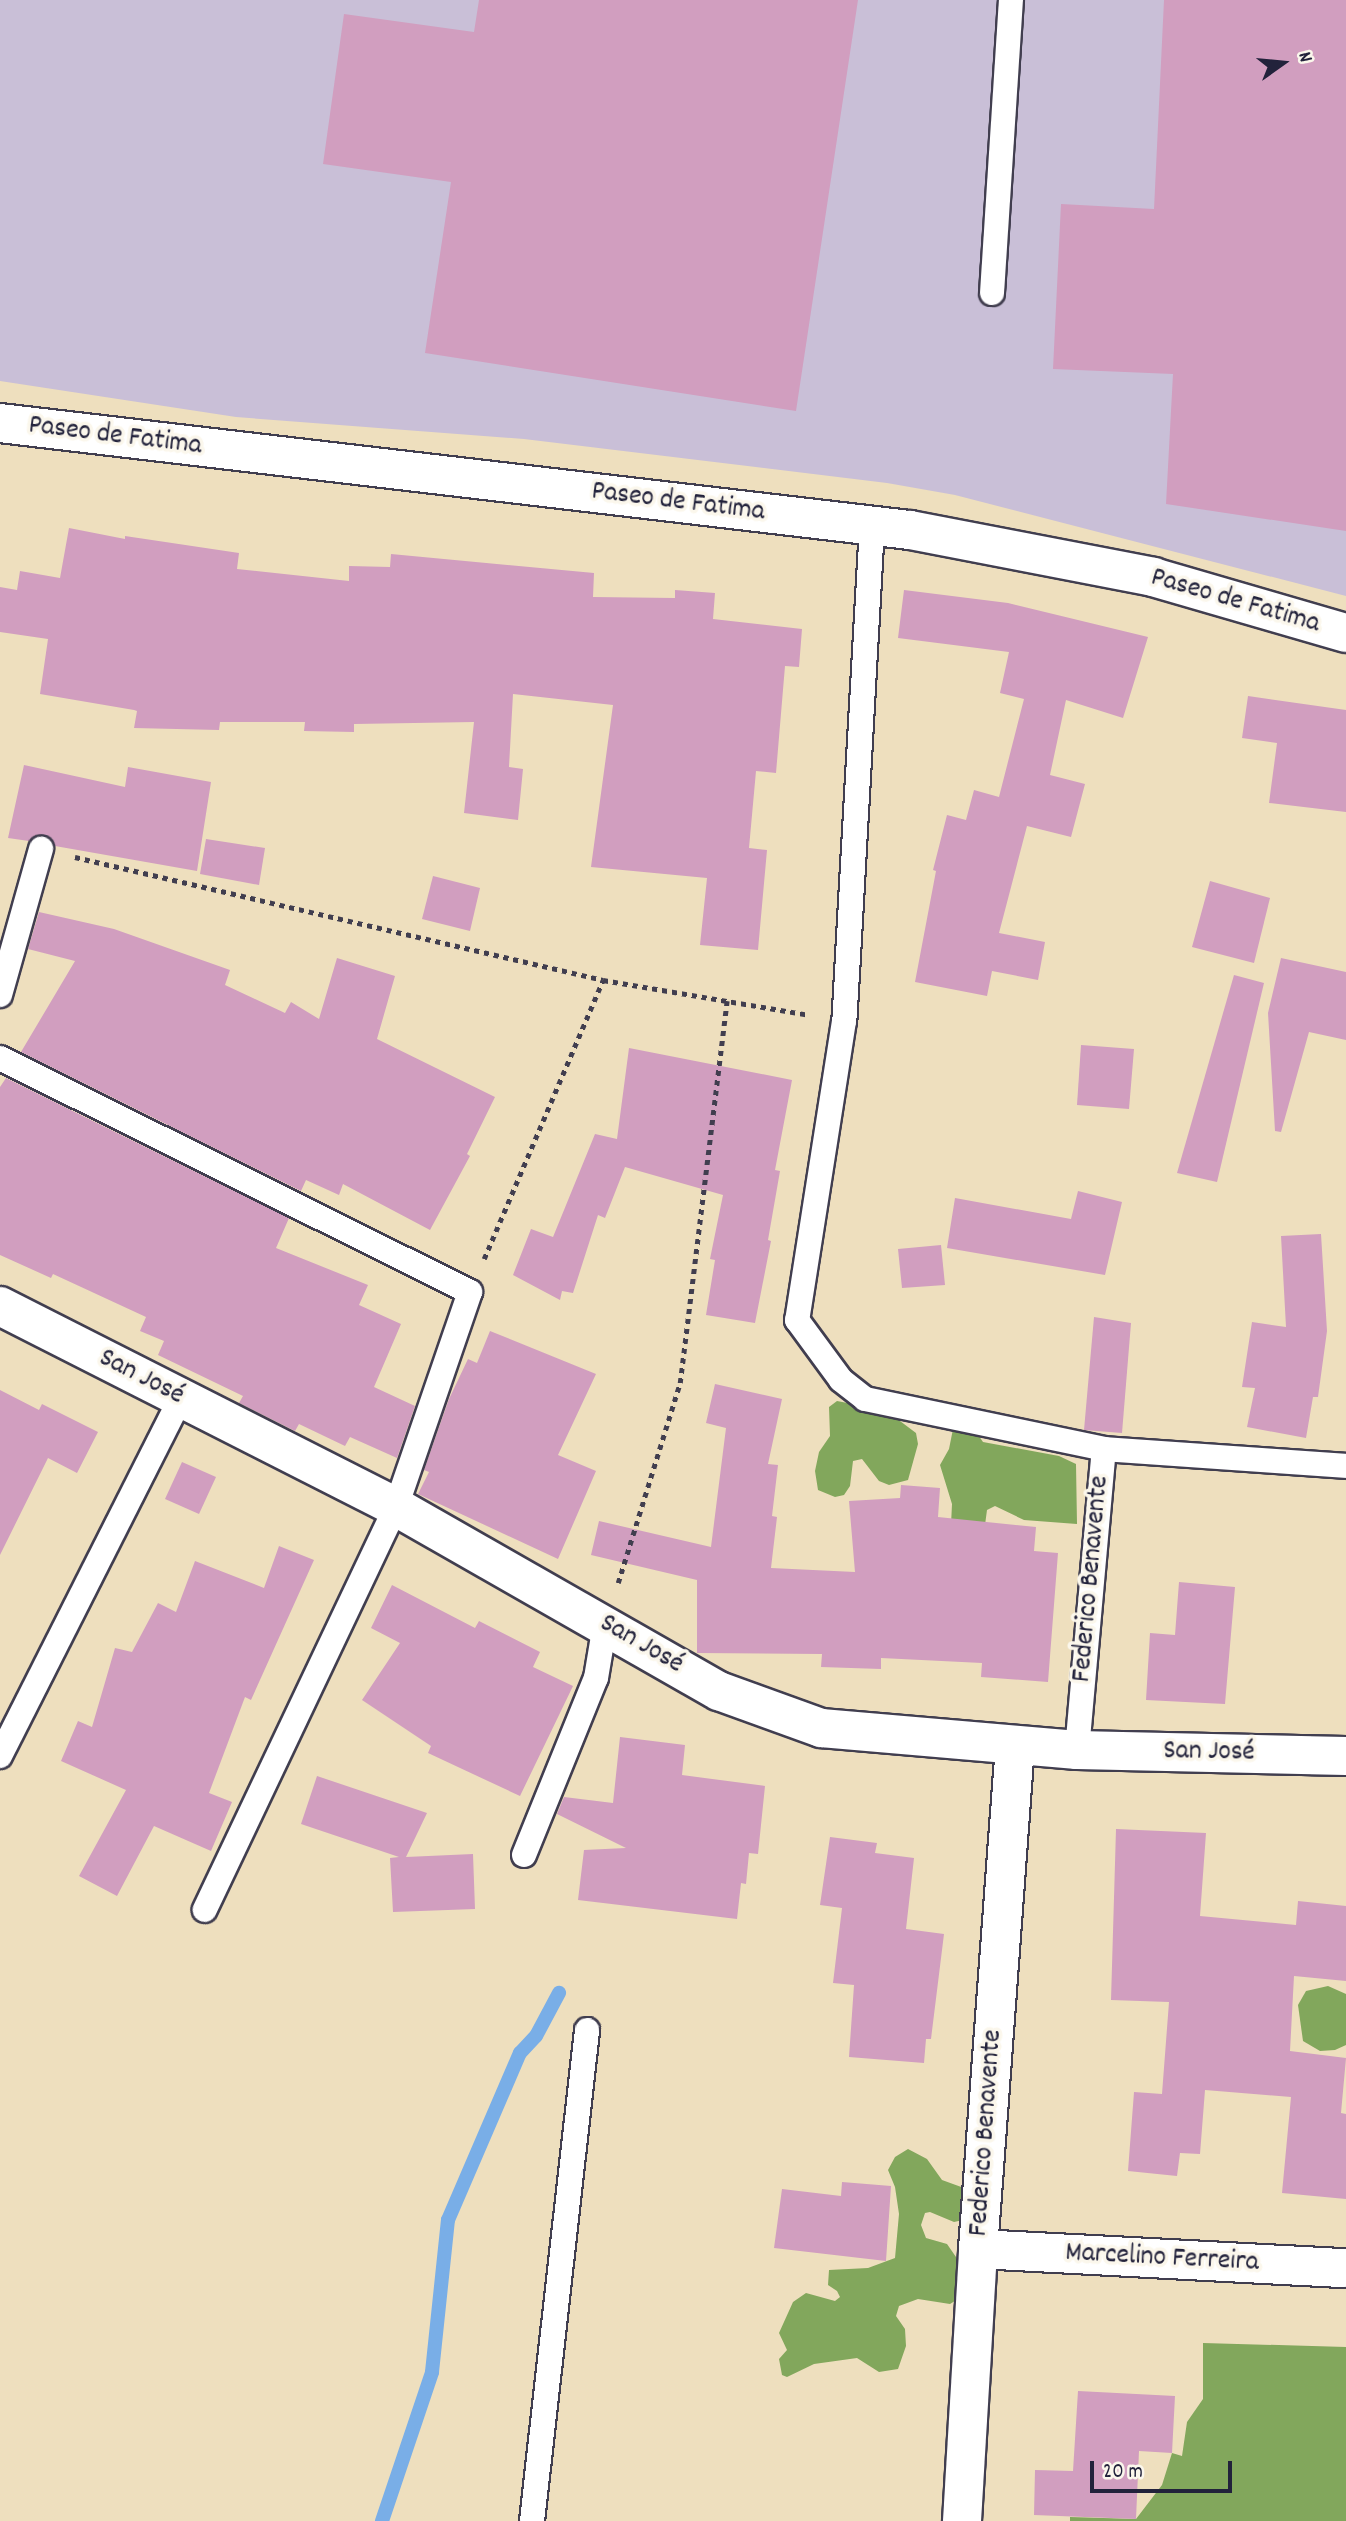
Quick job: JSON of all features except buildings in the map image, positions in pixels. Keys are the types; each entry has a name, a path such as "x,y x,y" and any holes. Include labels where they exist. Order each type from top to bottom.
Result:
{"street":[{"name":"Paseo de Fatima","path":"0,423 924,533 1153,577 1346,633"},
{"name":"San José","path":"0,1306 396,1507 719,1691 821,1728 1077,1750 1346,1756"},
{"name":"Federico Benavente","path":"962,2521 978,2249 1015,1745"},
{"name":"Marcelino Ferreira","path":"978,2249 1346,2269"}],"lane":[{"path":"992,293 1011,0"},
{"path":"872,526 844,1021 797,1320 841,1380 864,1399 1104,1449 1346,1466"},
{"path":"0,995 41,849"},
{"path":"0,1058 470,1292 396,1507 205,1910"},
{"path":"0,1756 181,1398"},
{"name":"Federico Benavente","path":"1077,1750 1104,1449"},
{"path":"524,1854 596,1678 605,1624"},
{"path":"532,2521 587,2030"}],"path":[{"path":"41,849 603,980 844,1021"},
{"path":"470,1292 603,980"},
{"path":"605,1624 680,1383 727,1001"}],"shaded area":[{"path":"0,0 1346,0 1346,596 955,495 887,483 524,439 236,417 0,381"}],"green space":[{"path":"837,1401 894,1412 900,1421 916,1433 918,1444 908,1480 889,1485 879,1481 862,1459 853,1461 850,1486 844,1495 835,1497 818,1490 815,1471 819,1452 830,1436 829,1407"},
{"path":"972,1426 983,1442 1059,1456 1076,1464 1077,1524 1024,1520 995,1506 987,1510 983,1540 950,1546 952,1504 940,1465 949,1449 953,1429"},
{"path":"1328,1986 1346,1994 1346,2045 1335,2050 1320,2051 1303,2041 1298,2005 1306,1991"},
{"path":"908,2149 927,2159 942,2180 964,2188 963,2220 954,2222 930,2212 925,2213 921,2225 926,2238 947,2244 956,2257 962,2275 958,2299 950,2304 918,2299 899,2306 896,2316 905,2329 906,2346 898,2369 879,2372 857,2358 814,2364 787,2377 782,2375 779,2359 787,2350 779,2333 793,2302 806,2293 835,2301 840,2297 837,2291 828,2285 829,2270 868,2268 895,2258 899,2214 895,2187 888,2170 895,2157"},
{"path":"1203,2343 1346,2347 1346,2521 1070,2521 1070,2517 1136,2519 1162,2485 1172,2453 1182,2456 1187,2422 1203,2399"}],"waterway":[{"path":"382,2521 432,2372 448,2220 520,2053 536,2036 559,1993"}]}
